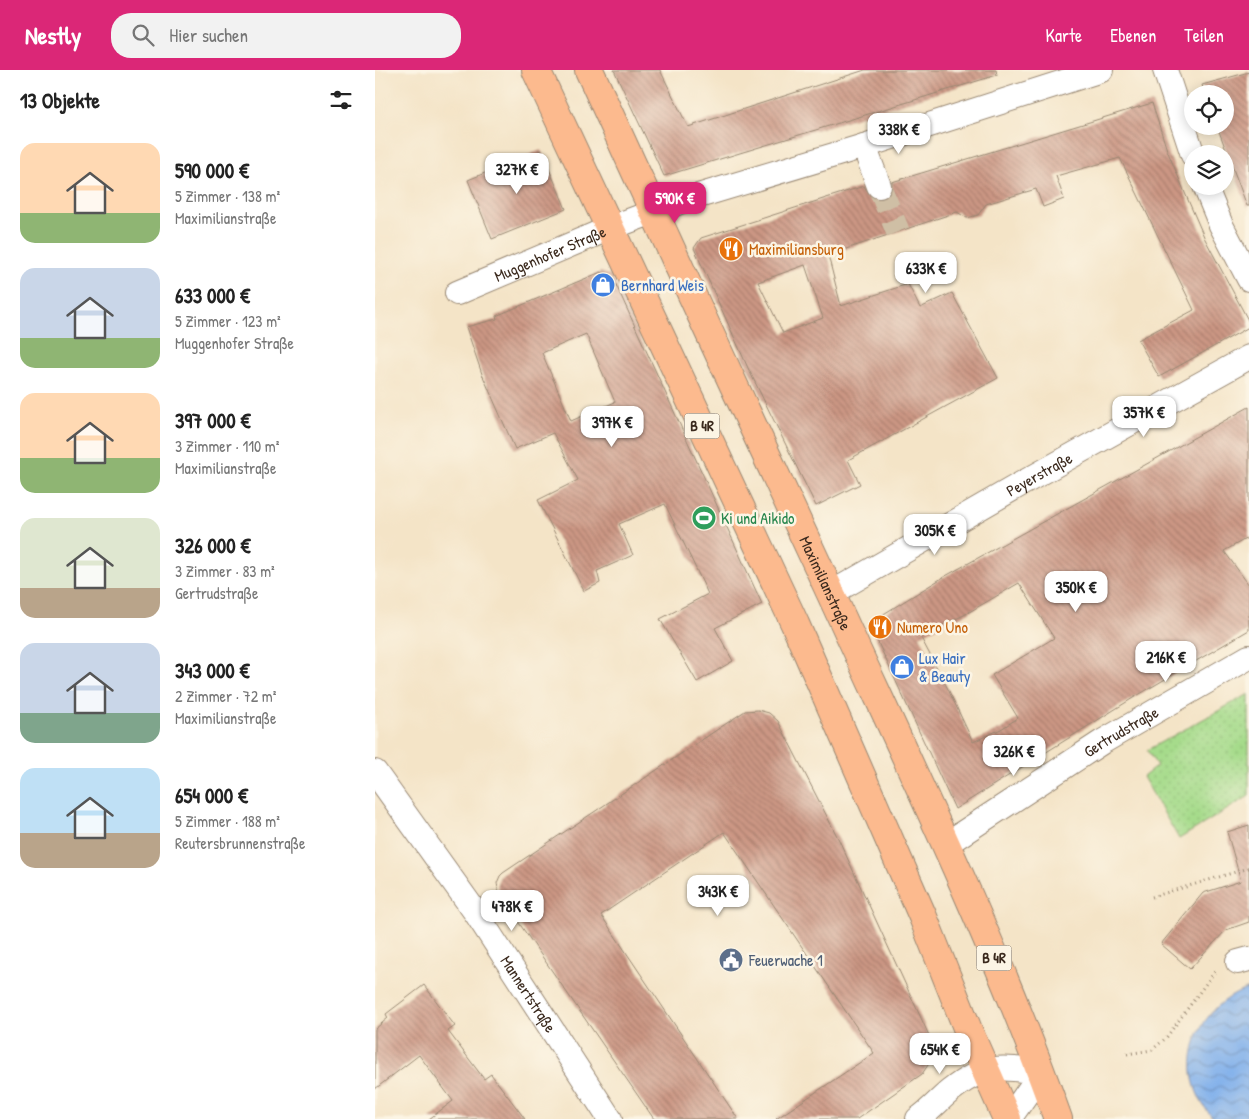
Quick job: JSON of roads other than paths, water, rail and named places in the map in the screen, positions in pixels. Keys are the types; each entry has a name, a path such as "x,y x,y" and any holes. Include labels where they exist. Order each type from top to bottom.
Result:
{"main road":[{"name":"B 4R","path":"536,70 795,624 923,917 985,1069 1008,1119"},
{"name":"Maximilianstraße","path":"589,70 652,211 946,844 1041,1072"},
{"name":"B 4R","path":"1041,1072 1058,1119"}],"street":[{"name":"Muggenhofer Straße","path":"457,293 652,211 864,146 1101,70"},
{"path":"1165,70 1190,145"},
{"path":"864,146 879,186"},
{"path":"1209,195 1221,225 1249,279"},
{"name":"Peyerstraße","path":"830,594 1021,484 1249,357"},
{"name":"Gertrudstraße","path":"946,844 1102,742 1249,658"},
{"name":"Mannertstraße","path":"375,772 476,913 610,1119"},
{"path":"918,1119 950,1091 974,1074 985,1069 1004,1068 1041,1072 1008,1119"}],"water":[{"path":"1249,988 1249,1119 1214,1119 1201,1101 1194,1082 1192,1063 1194,1044 1202,1026 1214,1011 1229,998"}],"tunnel":[{"path":"879,186 898,232"}],"place":[{"name":"Maximiliansburg","path":"731,249"},
{"name":"Bernhard Weis","path":"603,285"},
{"name":"Ki und Aikido","path":"704,518"},
{"name":"Numero Uno","path":"880,627"},
{"name":"Lux Hair & Beauty","path":"902,667"},
{"name":"Feuerwache 1","path":"731,960"}]}
